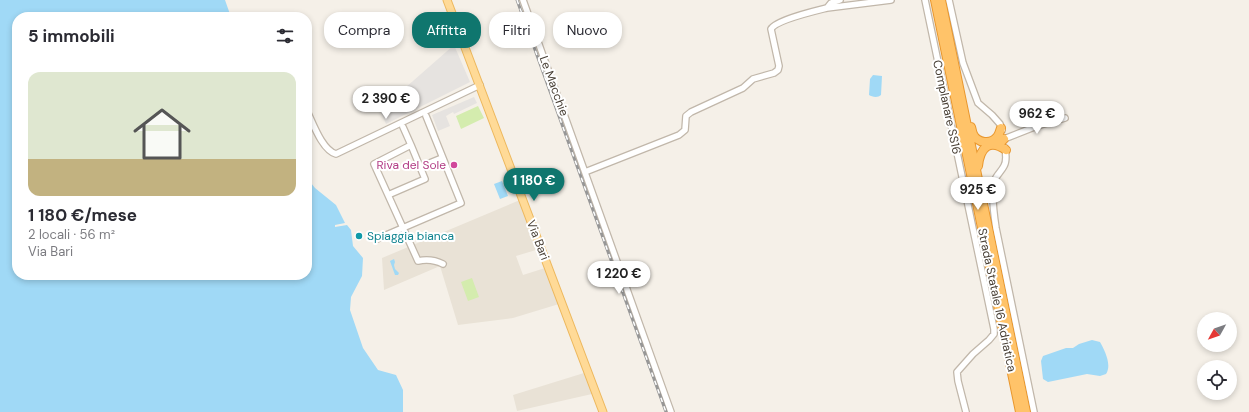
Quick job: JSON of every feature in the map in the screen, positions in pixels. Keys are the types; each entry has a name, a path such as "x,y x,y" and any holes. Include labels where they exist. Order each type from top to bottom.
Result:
{"highway":[{"name":"Strada Statale 16 Adriatica","path":"935,0 1020,412"},
{"name":"Strada Statale 16 Adriatica","path":"941,0 1026,412"},
{"path":"965,114 970,121 973,134 978,140 985,142 1000,141"},
{"path":"1001,128 1000,141 1006,150"},
{"path":"977,175 980,154 983,149 1000,141"}],"main road":[{"name":"Via Bari","path":"448,0 603,412"}],"street":[{"name":"Le Macchie","path":"523,0 671,412"},
{"path":"827,8 831,3 840,0"},
{"path":"585,172 679,135 685,130 686,116 690,112 743,88 753,79 774,73 778,70 779,66 771,29 773,25 827,8 891,0"},
{"name":"Complanare SS16","path":"925,0 994,329 994,334 989,340 966,361 957,372 966,412"},
{"path":"949,0 962,63 978,103 992,115 1000,124 1001,128"},
{"path":"312,122 327,149 331,153 336,154 480,85"},
{"path":"377,239 461,203 426,116"},
{"path":"1000,141 1037,126 1065,118"},
{"path":"388,195 425,179 403,126"},
{"path":"411,145 374,164 418,261 425,259 443,264"},
{"path":"1006,150 1004,167 998,174 994,184 994,211 996,228 1034,412"},
{"path":"420,167 442,158"}],"shaded area":[{"path":"451,48 455,48 470,82 386,124 380,110"},
{"path":"474,97 477,103 454,114 453,112 446,116 450,126 438,131 432,115"},
{"path":"520,200 537,245 534,246 536,250 516,256 523,275 545,268 559,304 513,318 458,325 440,266 384,290 382,258"},
{"path":"584,373 592,394 517,411 513,395"}],"green space":[{"path":"478,106 484,118 461,129 456,116"},
{"path":"472,278 479,297 468,301 461,282"}],"water":[{"path":"0,0 225,0 229,12 12,12 12,280 312,280 312,184 336,205 345,223 335,225 335,227 347,225 351,230 353,246 363,258 362,276 351,297 350,310 363,348 378,370 396,375 403,390 403,412 0,412"},
{"path":"873,75 882,76 881,95 878,97 869,95 870,79"},
{"path":"502,181 508,196 500,199 494,184"},
{"path":"394,259 395,269 399,273 398,275 395,275 390,261"},
{"path":"1092,340 1100,342 1106,354 1108,370 1106,374 1100,376 1087,374 1048,382 1043,379 1041,361 1043,356 1066,348 1073,348 1079,344"}],"railway":[{"path":"517,0 666,412"}],"place":[{"name":"Riva del Sole","path":"454,165"},
{"name":"Spiaggia bianca","path":"359,236"}]}
